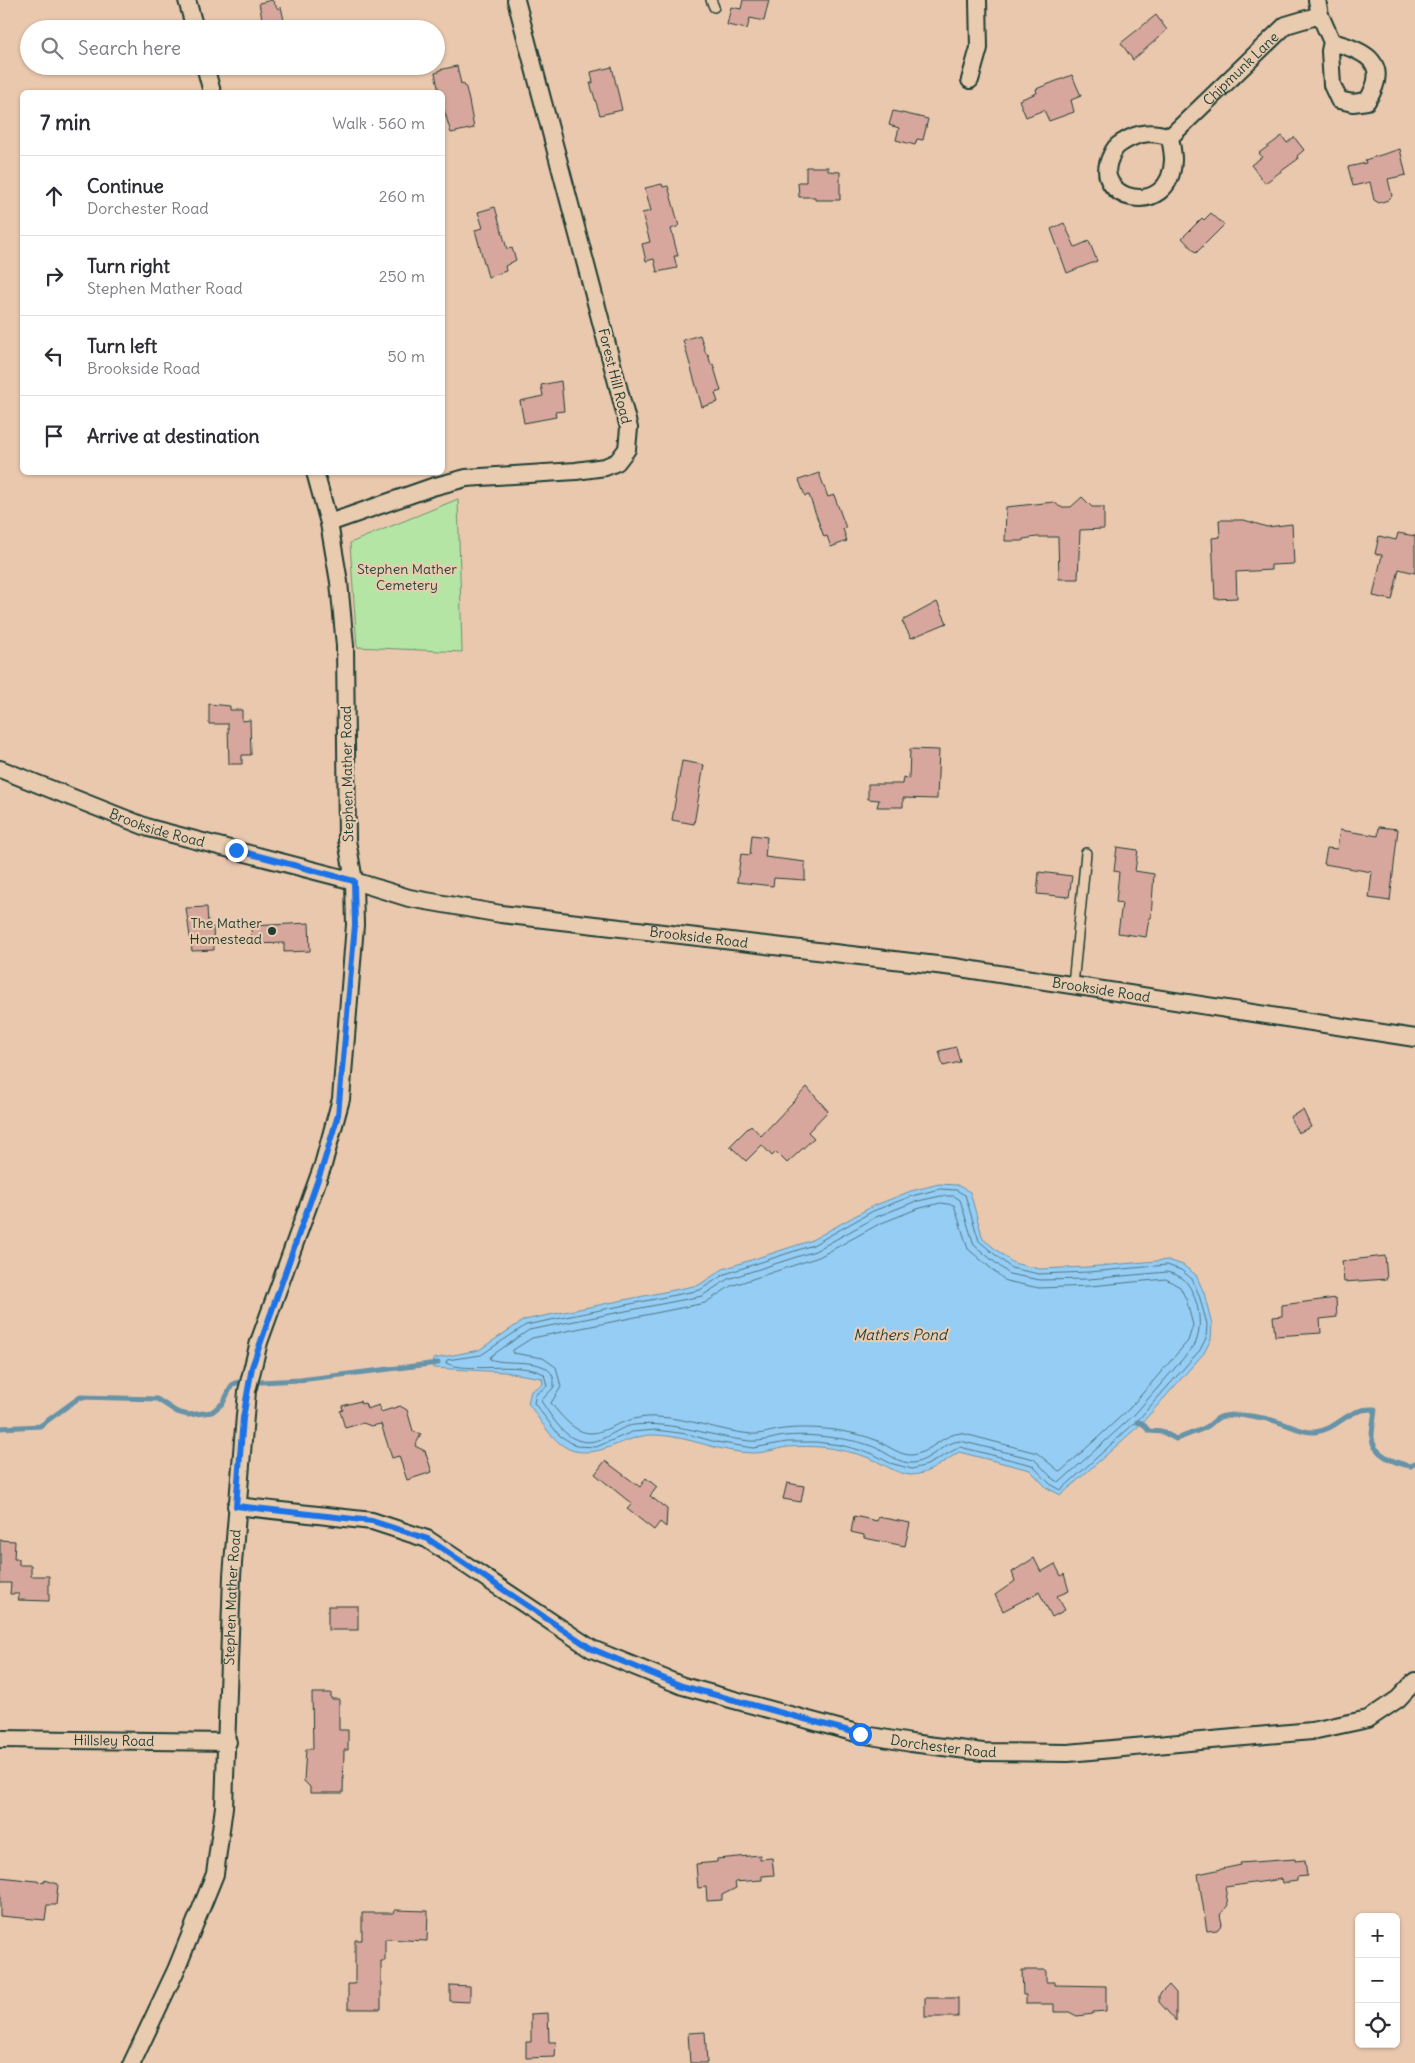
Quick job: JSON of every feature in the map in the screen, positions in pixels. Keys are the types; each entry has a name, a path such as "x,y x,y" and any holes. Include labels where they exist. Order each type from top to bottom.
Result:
{"street":[{"path":"187,0 192,20"},
{"name":"Forest Hill Road","path":"328,523 432,487 466,478 576,471 605,467 617,462 627,449 629,428 516,0"},
{"path":"970,80 979,48 978,0"},
{"name":"Chipmunk Lane","path":"1170,137 1286,25 1319,8 1332,42"},
{"path":"207,75 211,90"},
{"path":"1155,132 1170,137 1173,160 1168,182 1156,193 1142,199 1122,195 1111,184 1107,163 1115,146 1141,133 1155,132"},
{"name":"Stephen Mather Road","path":"132,2063 176,1970 215,1874 224,1807 228,1742 232,1576 243,1418 252,1367 323,1165 338,1115 355,925 354,881 347,840 344,646 339,582 328,523 316,475"},
{"name":"Brookside Road","path":"0,769 149,828 354,881 409,898 501,914 945,966 1415,1038"},
{"name":"Dorchester Road","path":"236,1506 372,1521 428,1539 592,1649 682,1686 860,1734 911,1743 983,1752 1068,1753 1312,1731 1368,1719 1398,1700 1415,1682"},
{"name":"Hillsley Road","path":"0,1739 228,1742"}],"lane":[{"path":"1073,985 1086,853"}],"green space":[{"name":"Stephen Mather Cemetery","path":"458,499 462,652 357,647 350,543"}],"water":[{"name":"Mathers Pond","path":"939,1184 957,1185 970,1192 983,1239 1013,1263 1039,1269 1168,1260 1183,1265 1196,1275 1204,1293 1212,1324 1211,1339 1204,1353 1142,1423 1061,1495 1047,1488 1030,1470 959,1452 924,1473 911,1475 900,1473 862,1455 834,1449 787,1447 757,1453 741,1452 680,1438 656,1435 635,1438 596,1451 575,1451 554,1438 528,1403 531,1391 543,1384 542,1378 505,1372 433,1368 433,1359 479,1350 524,1320 699,1285 723,1269 810,1241 871,1207 911,1191"}],"building":[{"path":"272,0 278,9 281,7 284,20 262,20 259,3"},
{"path":"743,0 769,0 764,21 750,18 747,29 727,25 731,7 741,9"},
{"path":"1156,15 1167,30 1133,60 1121,43"},
{"path":"457,66 461,84 463,83 466,88 474,128 451,133 445,113 445,90 439,90 435,75 445,75 445,69"},
{"path":"612,67 622,110 600,115 590,83 593,83 591,72"},
{"path":"1072,75 1081,96 1071,100 1074,112 1049,121 1044,110 1026,117 1019,100 1037,93 1036,89"},
{"path":"893,111 928,119 923,140 917,139 915,145 896,140 899,128 889,125"},
{"path":"1282,136 1287,143 1294,137 1304,150 1297,156 1298,159 1265,183 1251,165 1262,157 1259,153"},
{"path":"1400,149 1406,175 1388,179 1392,196 1388,200 1379,203 1374,200 1370,182 1353,186 1348,167 1366,163 1365,160"},
{"path":"806,167 828,167 828,171 840,172 840,200 815,200 815,197 799,197 798,182 806,182"},
{"path":"662,184 663,187 668,186 679,226 671,229 678,256 674,256 677,268 657,272 654,259 646,261 642,244 650,242 642,213 651,211 645,188"},
{"path":"495,207 507,249 512,248 516,260 505,266 506,271 488,277 475,230 483,228 478,212"},
{"path":"1211,213 1224,225 1196,253 1182,238 1202,218 1204,220"},
{"path":"1064,223 1075,247 1089,241 1097,261 1067,273 1051,229"},
{"path":"700,335 706,354 708,354 711,365 713,364 721,391 715,393 718,402 702,407 683,340"},
{"path":"561,381 564,411 555,412 556,417 524,423 520,401 543,396 541,385"},
{"path":"819,473 828,497 834,495 846,528 843,529 847,541 831,547 827,536 824,537 809,495 805,496 799,480"},
{"path":"1082,497 1092,507 1104,507 1104,529 1080,530 1078,579 1059,579 1058,537 1037,537 1023,539 1023,541 1005,541 1006,507 1054,502 1060,507 1071,507"},
{"path":"1219,520 1244,520 1267,527 1292,524 1294,564 1271,565 1271,570 1236,572 1237,598 1215,599 1212,538 1220,537"},
{"path":"1398,533 1415,536 1415,573 1399,569 1392,600 1373,596 1382,555 1375,554 1379,536 1396,540"},
{"path":"937,602 947,623 911,638 902,621"},
{"path":"209,704 230,706 230,710 242,710 242,721 250,720 251,755 242,755 242,764 229,764 228,724 209,724"},
{"path":"910,749 939,750 937,799 903,798 903,807 877,807 879,800 868,799 868,784 902,784 903,777 909,779"},
{"path":"682,761 704,765 694,824 672,820"},
{"path":"1379,827 1398,829 1390,901 1369,898 1372,872 1324,864 1327,848 1337,849 1340,830 1378,836"},
{"path":"752,835 767,837 765,857 805,862 805,880 774,878 773,886 737,882 741,854 750,855"},
{"path":"1117,847 1138,850 1135,871 1154,874 1151,918 1149,918 1146,937 1118,933 1122,903 1116,902 1119,872 1114,871"},
{"path":"1039,872 1072,876 1069,897 1037,894"},
{"path":"207,907 208,925 213,927 214,950 192,951 186,908"},
{"path":"309,923 310,951 284,952 284,943 252,944 251,926"},
{"path":"956,1047 960,1062 943,1066 939,1051"},
{"path":"807,1087 828,1111 808,1132 814,1138 787,1163 776,1152 772,1156 762,1145 746,1161 730,1146 751,1125 761,1136"},
{"path":"1303,1110 1311,1127 1298,1133 1290,1117"},
{"path":"1385,1256 1387,1279 1344,1282 1342,1261"},
{"path":"1336,1298 1337,1317 1320,1319 1321,1333 1275,1336 1273,1317 1282,1316 1282,1305"},
{"path":"360,1401 361,1404 365,1403 367,1409 379,1405 381,1412 400,1406 407,1410 413,1431 421,1434 415,1446 425,1451 432,1472 407,1480 399,1456 392,1458 381,1424 371,1426 363,1423 345,1428 340,1411 343,1410 342,1406"},
{"path":"605,1461 640,1487 646,1478 657,1487 650,1496 667,1509 666,1527 660,1522 654,1530 627,1509 632,1504 595,1474"},
{"path":"787,1483 804,1486 801,1502 783,1499"},
{"path":"854,1516 877,1521 878,1517 910,1523 905,1546 864,1538 864,1535 851,1532"},
{"path":"0,1540 15,1541 14,1559 19,1559 19,1565 31,1565 31,1576 49,1576 49,1601 18,1600 19,1594 10,1594 11,1583 0,1583"},
{"path":"1034,1558 1041,1572 1055,1564 1061,1576 1064,1574 1069,1591 1057,1596 1065,1610 1052,1617 1039,1592 1003,1611 995,1595 1015,1581 1012,1572"},
{"path":"328,1606 358,1606 358,1630 328,1630"},
{"path":"312,1693 331,1693 331,1699 339,1699 339,1730 348,1730 348,1750 344,1750 343,1793 310,1793 310,1787 304,1781 306,1749 313,1749"},
{"path":"760,1855 760,1859 772,1858 774,1875 762,1876 762,1880 735,1882 736,1888 722,1895 722,1900 707,1901 706,1887 698,1888 696,1864 717,1862 717,1859"},
{"path":"1295,1859 1295,1861 1305,1860 1307,1876 1297,1877 1297,1881 1283,1883 1282,1879 1225,1887 1228,1905 1220,1915 1222,1924 1217,1930 1207,1931 1198,1874 1241,1865 1240,1863"},
{"path":"0,1877 45,1882 45,1880 58,1884 56,1905 47,1905 45,1920 0,1916"},
{"path":"395,1910 428,1911 427,1941 385,1939 385,1961 381,1961 381,2009 348,2009 348,1984 355,1984 355,1940 362,1940 362,1913 394,1913"},
{"path":"1022,1970 1046,1970 1046,1982 1055,1982 1055,1985 1106,1986 1106,2011 1077,2016 1069,2012 1054,2012 1054,2004 1026,2004 1026,1995 1023,1995"},
{"path":"450,1985 470,1986 470,2002 450,2001"},
{"path":"1169,1985 1176,1993 1176,2021 1159,2002 1159,1995"},
{"path":"925,1998 958,1998 958,2017 925,2017"},
{"path":"548,2013 549,2042 556,2042 555,2057 526,2058 526,2042 531,2042 531,2014"},
{"path":"705,2032 707,2063 690,2063 688,2033"}],"waterway":[{"path":"260,1382 300,1380 438,1363"},
{"path":"0,1428 40,1426 80,1397 157,1399 177,1412 188,1415 212,1412 223,1403 232,1385 238,1382"},
{"path":"1137,1422 1142,1423 1149,1431 1163,1432 1176,1439 1205,1428 1219,1417 1230,1415 1259,1417 1301,1430 1315,1432 1330,1427 1357,1411 1375,1409 1372,1437 1376,1449 1387,1458 1399,1463 1411,1466 1415,1463"}],"place":[{"name":"The Mather Homestead","path":"272,931"}],"route":[{"path":"236,850 354,881 355,925 338,1115 323,1165 272,1304 252,1367 243,1418 236,1506 372,1521 428,1539 592,1649 682,1686 860,1734"}]}
